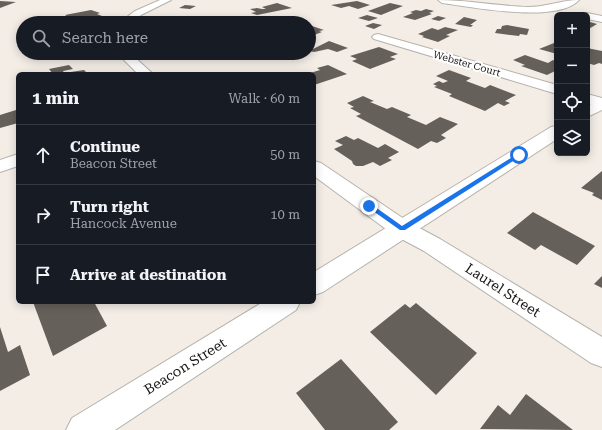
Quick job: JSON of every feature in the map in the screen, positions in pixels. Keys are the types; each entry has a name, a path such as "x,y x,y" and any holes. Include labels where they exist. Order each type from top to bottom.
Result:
{"street":[{"path":"134,16 167,0"},
{"path":"442,0 511,8 551,9 566,12"},
{"path":"551,9 575,0"},
{"path":"590,17 602,19"},
{"name":"Webster Court","path":"378,37 554,89"},
{"path":"131,60 144,72"},
{"path":"590,99 602,103"},
{"path":"590,110 602,103"},
{"path":"316,283 554,133"},
{"path":"0,166 16,161"},
{"name":"Laurel Street","path":"316,167 402,229 432,245 602,353"},
{"name":"Beacon Street","path":"84,430 283,304"}],"building":[{"path":"0,1 16,2 0,8"},
{"path":"357,1 370,5 358,9 349,6 341,8 331,5"},
{"path":"277,3 292,8 257,15 251,13 256,12 250,9 266,9 262,7"},
{"path":"390,3 403,6 381,15 368,11"},
{"path":"185,5 196,6 190,9 179,8"},
{"path":"426,9 434,11 429,13 432,14 415,20 403,17 413,13 410,12"},
{"path":"91,10 100,13 97,14 102,16 66,16 65,15"},
{"path":"367,15 378,18 369,21 358,18"},
{"path":"438,16 446,18 439,21 431,19"},
{"path":"464,17 477,20 470,25 473,25 471,27 455,24"},
{"path":"590,22 597,24 590,28"},
{"path":"373,23 382,25 374,29 365,26"},
{"path":"507,25 529,29 527,35 520,34 519,36 495,33 497,29 501,29 502,26"},
{"path":"316,27 324,30 319,31 322,32 316,34"},
{"path":"445,27 458,30 446,35 450,36 438,42 422,37 424,36 418,34 432,28 438,30"},
{"path":"329,41 348,48 337,52 328,49 316,52 316,48"},
{"path":"554,43 554,53 539,49"},
{"path":"379,47 398,54 390,57 396,59 370,69 352,61 357,59 350,56"},
{"path":"590,49 602,51 602,64 599,63 594,65 590,64"},
{"path":"525,55 548,63 553,60 554,72 547,75 521,66 525,65 513,60"},
{"path":"69,65 73,69 64,72 51,72 49,69"},
{"path":"328,65 347,74 316,84 316,72 314,72 320,70 317,68"},
{"path":"84,70 86,72 71,72"},
{"path":"449,70 471,78 466,81 485,88 490,85 516,95 505,101 510,103 504,106 498,103 485,111 449,96 452,94 434,87 437,86 433,84 439,81 443,83 448,81 436,76"},
{"path":"363,96 374,101 370,102 387,109 392,107 411,115 407,117 426,125 440,117 458,124 441,135 446,138 437,143 431,141 418,149 356,116 361,114 350,108 354,107 347,103"},
{"path":"16,110 16,124 0,128 0,115"},
{"path":"346,136 354,140 358,138 378,148 385,144 399,152 388,158 392,160 380,166 373,162 363,166 356,166 352,161 334,149 343,145 335,141"},
{"path":"602,171 602,200 592,195 594,193 581,188"},
{"path":"533,212 595,246 577,265 541,245 535,250 507,233"},
{"path":"602,276 602,288 594,284"},
{"path":"416,303 477,353 436,395 370,332 405,304 410,308"},
{"path":"34,304 95,304 107,326 53,356"},
{"path":"0,327 8,352 20,345 30,375 0,391"},
{"path":"341,359 398,422 389,430 325,430 296,393"},
{"path":"526,394 573,430 480,429 498,405 510,415"}],"route":[{"path":"369,206 402,229 519,155"}]}
